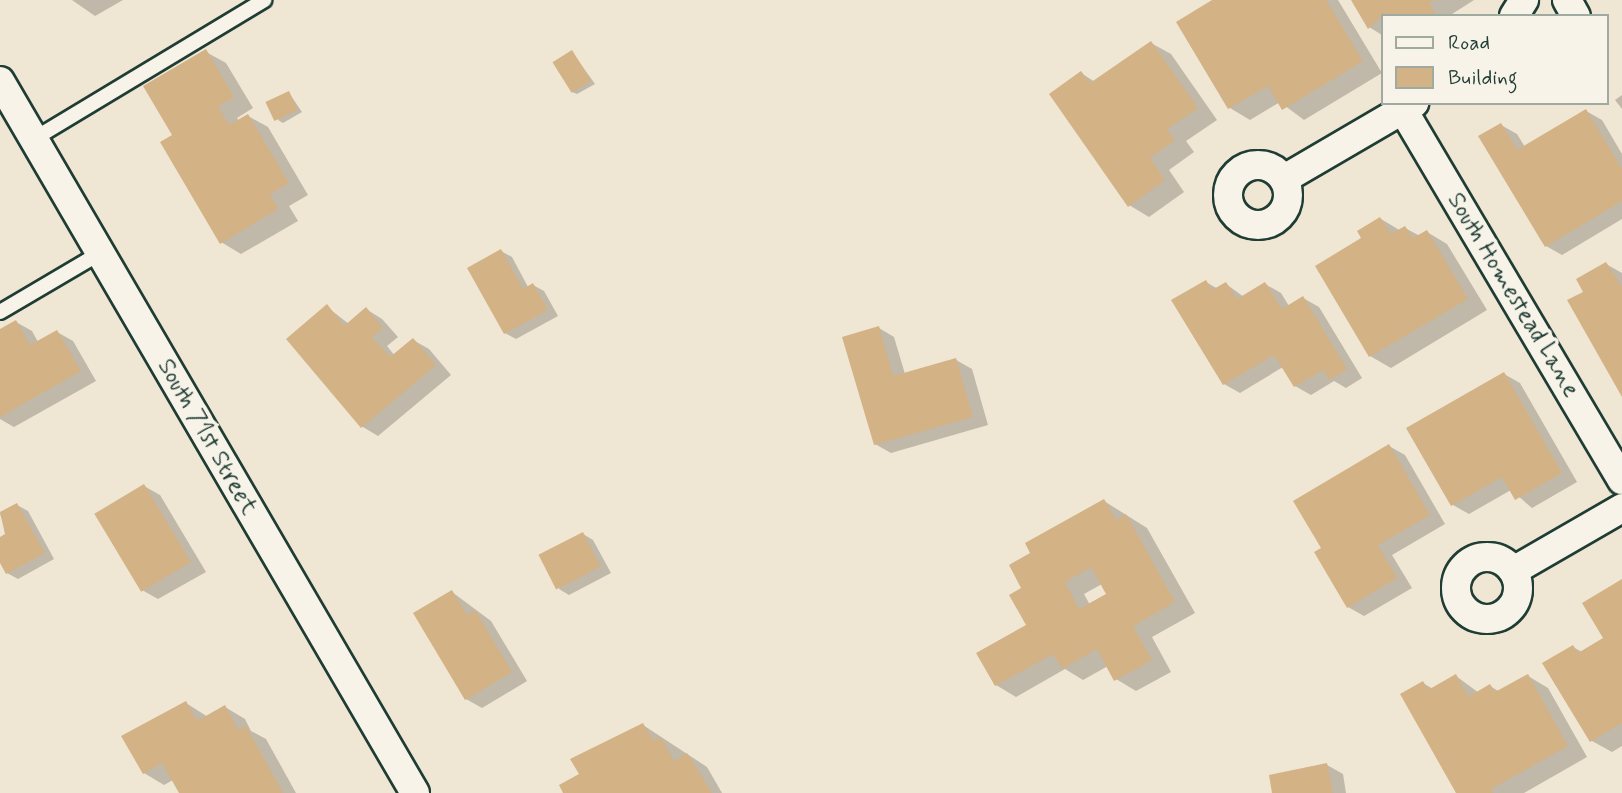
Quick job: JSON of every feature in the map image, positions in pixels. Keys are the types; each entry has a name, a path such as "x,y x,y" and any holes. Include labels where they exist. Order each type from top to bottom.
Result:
{"street":[{"name":"South 71st Street","path":"0,81 415,793"},
{"name":"South Homestead Lane","path":"1284,178 1409,106 1622,480"},
{"path":"1513,571 1622,508"}],"lane":[{"path":"34,139 264,0"},
{"path":"0,312 100,253"}],"building":[{"path":"1212,0 1326,0 1363,61 1282,110 1268,86 1228,109 1176,22"},
{"path":"1351,0 1435,0 1429,3 1436,14 1380,14 1380,18 1368,29"},
{"path":"1151,41 1198,108 1167,129 1175,140 1150,158 1165,180 1128,207 1049,94 1081,71 1090,83"},
{"path":"206,49 234,97 218,106 229,125 248,114 289,183 270,194 278,209 220,244 160,142 172,135 143,86"},
{"path":"572,50 591,81 572,93 552,62"},
{"path":"289,91 298,110 274,121 265,102"},
{"path":"1586,109 1622,169 1622,201 1545,247 1478,136 1501,123 1517,150"},
{"path":"1380,217 1391,234 1405,226 1413,238 1427,230 1468,299 1369,357 1315,266 1361,238 1357,231"},
{"path":"501,249 523,289 533,283 548,310 504,334 467,268"},
{"path":"1606,262 1622,287 1622,397 1567,300 1583,292 1576,279"},
{"path":"1206,280 1212,290 1226,282 1237,299 1265,282 1282,309 1303,296 1347,369 1329,380 1323,370 1294,387 1274,355 1223,385 1171,300"},
{"path":"327,304 344,326 366,307 383,328 372,337 390,357 413,338 436,365 361,428 286,339"},
{"path":"16,320 30,345 57,330 81,371 0,417 0,329"},
{"path":"879,326 893,376 956,358 973,417 874,445 842,337"},
{"path":"1504,372 1562,473 1515,500 1502,477 1451,506 1406,428"},
{"path":"1389,444 1430,515 1378,545 1397,578 1347,608 1314,552 1321,548 1293,501"},
{"path":"144,484 191,562 141,592 94,514"},
{"path":"1104,499 1116,520 1126,514 1175,602 1133,626 1152,660 1114,681 1097,649 1062,669 1053,654 995,686 976,653 1026,625 1009,595 1021,588 1009,565 1030,553 1025,543","holes":["1091,567 1106,594 1079,609 1065,582"]},
{"path":"17,503 45,553 6,574 0,563 0,537 5,534 0,512"},
{"path":"583,532 601,567 556,589 538,555"},
{"path":"1622,579 1622,723 1590,742 1542,663 1573,645 1578,653 1603,638 1582,603"},
{"path":"452,590 467,615 475,610 512,672 465,700 413,613"},
{"path":"1456,674 1468,697 1490,684 1495,692 1528,674 1568,746 1491,789 1493,793 1456,793 1400,694 1423,681 1428,690"},
{"path":"186,701 197,721 225,705 238,730 246,726 283,793 179,793 162,763 143,774 121,736"},
{"path":"643,723 652,739 662,739 674,761 687,753 712,793 563,793 559,785 579,774 570,759"},
{"path":"1327,763 1333,793 1272,793 1269,775"}]}
